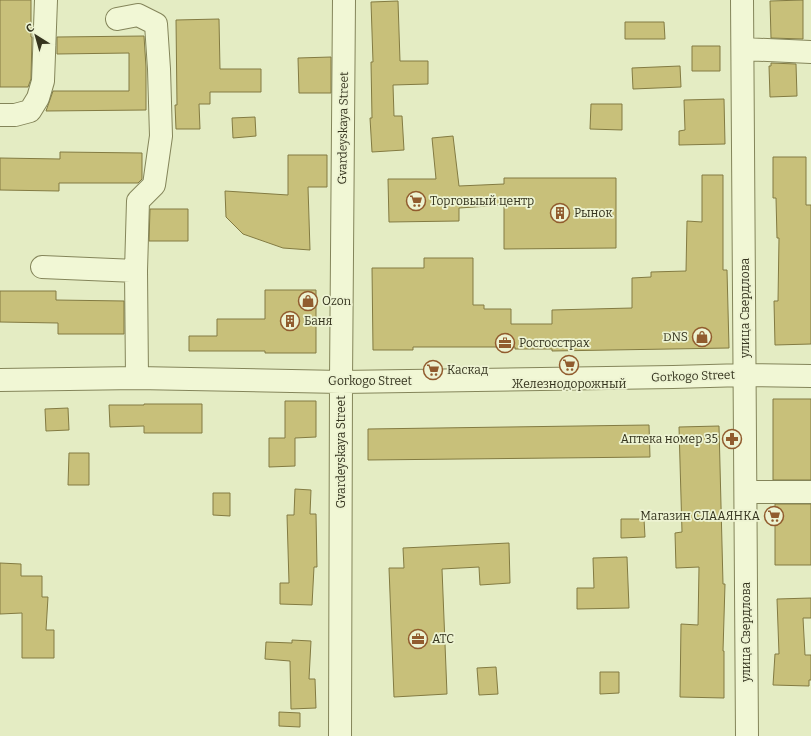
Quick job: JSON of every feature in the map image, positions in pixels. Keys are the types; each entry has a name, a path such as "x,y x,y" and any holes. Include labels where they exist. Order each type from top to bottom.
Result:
{"street":[{"path":"0,115 15,115 30,111 38,98 43,81 46,0"},
{"name":"Gvardeyskaya Street","path":"340,736 344,0"},
{"name":"улица Свердлова","path":"742,0 747,736"},
{"path":"117,19 138,15 156,24 159,69 160,136 154,185 138,201 136,271 137,378"},
{"path":"743,49 811,52"},
{"path":"42,267 136,271"},
{"name":"Gorkogo Street","path":"0,380 137,378 341,382 649,378 745,375 811,376"},
{"path":"746,492 811,492"}],"building":[{"path":"0,0 31,0 31,79 28,87 0,87"},
{"path":"803,0 803,39 771,38 770,1"},
{"path":"398,1 400,61 428,61 428,84 393,85 394,116 402,116 404,150 372,152 370,118 372,118 371,62 373,62 371,2"},
{"path":"219,19 220,69 261,69 261,92 210,92 210,104 199,104 200,129 176,129 176,20"},
{"path":"625,22 664,22 665,39 625,39"},
{"path":"144,36 146,110 46,111 53,91 129,91 129,53 57,54 57,37"},
{"path":"692,46 720,46 720,71 692,71"},
{"path":"331,57 331,93 299,93 298,58"},
{"path":"771,63 796,64 797,96 770,97 769,66 771,66"},
{"path":"680,66 681,87 633,89 632,68"},
{"path":"724,99 725,144 679,145 679,131 685,130 684,100"},
{"path":"591,104 622,104 622,130 590,129"},
{"path":"255,117 256,136 233,138 232,118"},
{"name":"Рынок","path":"453,136 459,186 504,184 504,178 616,178 616,248 504,249 504,205 459,208 459,221 389,222 388,179 436,179 432,138"},
{"path":"60,152 142,153 142,179 138,183 59,183 59,191 0,190 0,158 60,159"},
{"path":"288,155 327,155 327,187 308,187 310,250 283,248 243,234 226,217 225,191 288,195"},
{"path":"773,157 806,157 806,205 811,205 811,344 775,345 774,301 778,301 779,238 777,238 776,198 773,198"},
{"path":"702,175 723,175 723,270 727,270 729,348 552,351 552,349 515,349 515,347 413,347 413,350 373,350 372,268 424,268 424,258 473,258 473,305 484,305 484,309 511,309 511,324 552,324 552,310 632,308 632,278 651,277 651,272 686,271 687,221 702,222"},
{"path":"150,209 188,209 188,241 149,241"},
{"name":"Баня","path":"265,290 316,290 316,353 189,351 189,336 217,336 217,319 265,319"},
{"path":"0,291 56,291 56,300 124,301 124,334 58,334 58,323 0,322"},
{"path":"773,399 811,399 811,480 773,480"},
{"path":"285,401 316,401 316,437 295,438 295,466 269,467 269,438 285,438"},
{"path":"202,404 202,433 144,433 144,426 110,427 109,405"},
{"path":"68,408 69,430 46,431 45,409"},
{"path":"649,425 650,457 368,460 368,429"},
{"path":"719,426 723,584 725,584 723,651 724,698 680,697 681,624 698,625 699,567 676,568 675,533 682,532 679,427"},
{"path":"69,453 89,453 89,485 68,485"},
{"path":"295,489 311,490 310,514 316,514 317,567 314,567 312,605 280,604 280,583 289,583 287,515 294,515"},
{"path":"213,493 230,493 230,516 213,515"},
{"path":"775,504 811,504 811,565 775,565"},
{"path":"621,519 644,519 645,537 621,538"},
{"name":"АТС","path":"509,543 510,583 480,585 479,567 442,569 447,694 394,697 389,568 404,568 403,548"},
{"path":"627,557 629,608 577,609 577,588 594,588 593,558"},
{"path":"0,563 21,564 21,576 42,576 42,597 48,597 46,630 54,630 54,658 22,658 22,613 0,614"},
{"path":"811,598 811,618 803,618 805,655 811,655 811,680 809,680 809,686 773,685 775,654 779,654 777,599"},
{"path":"292,640 311,641 309,679 315,679 316,708 291,709 290,661 265,659 266,642 292,643"},
{"path":"496,667 498,694 479,695 477,668"},
{"path":"600,672 619,672 619,693 600,694"},
{"path":"279,712 300,713 300,727 279,726"}],"place":[{"name":"Торговыый центр","path":"416,201"},
{"name":"Рынок","path":"560,213"},
{"name":"Ozon","path":"308,301"},
{"name":"Баня","path":"290,321"},
{"name":"DNS","path":"702,337"},
{"name":"Росгосстрах","path":"505,343"},
{"name":"Железнодорожный","path":"569,365"},
{"name":"Каскад","path":"433,370"},
{"name":"Аптека номер 35","path":"732,439"},
{"name":"Магазин СЛААЯНКА","path":"774,516"},
{"name":"АТС","path":"418,639"}]}
